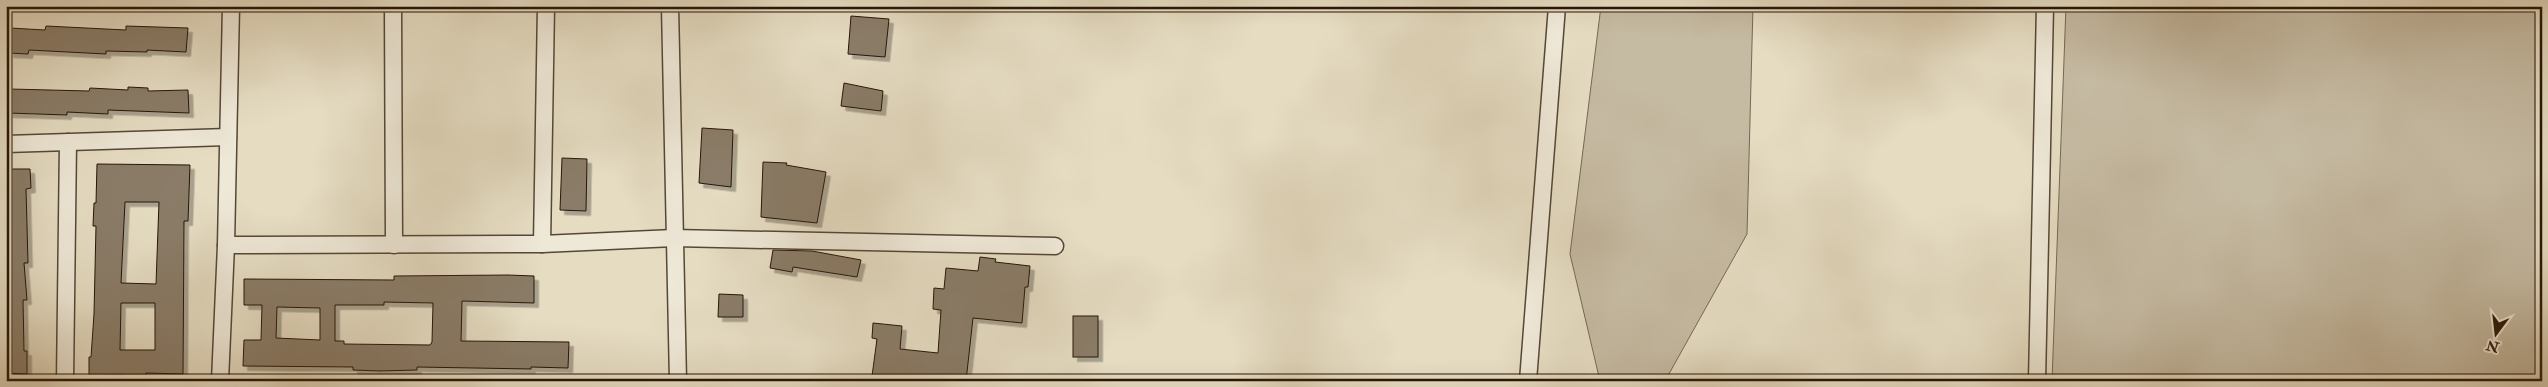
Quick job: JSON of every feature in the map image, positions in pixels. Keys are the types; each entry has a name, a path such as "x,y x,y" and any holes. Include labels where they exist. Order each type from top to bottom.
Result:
{"street":[{"path":"220,381 226,245 231,6"},
{"path":"393,6 394,245"},
{"path":"542,244 546,6"},
{"path":"670,6 678,381"},
{"path":"1528,381 1557,6"},
{"path":"2037,381 2045,6"},
{"path":"6,144 228,137"},
{"path":"65,381 68,142"},
{"path":"226,245 542,244 674,238 1055,246"}],"shaded area":[{"path":"1601,6 1753,6 1747,234 1665,381 1600,381 1570,254"},
{"path":"2066,6 2542,6 2542,381 2052,381"}],"building":[{"path":"851,16 889,19 885,57 848,54"},
{"path":"46,26 126,30 126,26 188,28 186,52 147,50 147,52 106,51 106,54 29,50 28,54 9,53 10,28 45,30"},
{"path":"844,83 883,91 881,111 841,106"},
{"path":"128,87 148,88 148,91 188,90 189,113 108,110 108,114 67,112 67,115 8,113 10,89 89,91 90,88 128,90"},
{"path":"702,128 733,130 731,187 699,183"},
{"path":"562,158 587,159 586,211 560,210"},
{"path":"763,162 787,163 786,165 826,172 817,223 761,217"},
{"path":"97,164 190,165 188,221 184,221 183,374 146,373 146,380 122,379 122,375 89,376 89,357 91,357 94,314 96,226 93,226 94,203 96,203","holes":["125,202 159,202 156,284 121,283","121,303 155,303 155,350 120,350"]},
{"path":"6,169 30,169 31,188 26,189 28,263 24,263 27,300 23,300 24,351 27,351 27,374 6,373"},
{"path":"773,250 812,251 861,260 857,277 793,267 792,272 770,268"},
{"path":"980,257 996,259 995,262 1030,266 1028,287 1025,287 1022,323 973,318 966,381 929,378 929,380 901,381 872,376 877,339 872,338 873,323 902,326 900,349 938,353 941,310 933,309 934,288 944,289 946,268 978,271"},
{"path":"394,276 534,276 534,303 462,301 461,341 569,342 568,368 417,367 417,370 380,371 353,370 353,367 243,366 244,340 261,340 262,305 244,305 244,279 394,280","holes":["384,302 433,303 432,342 430,345 344,344 344,341 335,341 335,305 384,305","277,307 320,308 320,340 276,338"]},
{"path":"719,294 743,295 743,317 718,317"},
{"path":"1073,316 1098,316 1098,357 1073,357"}]}
